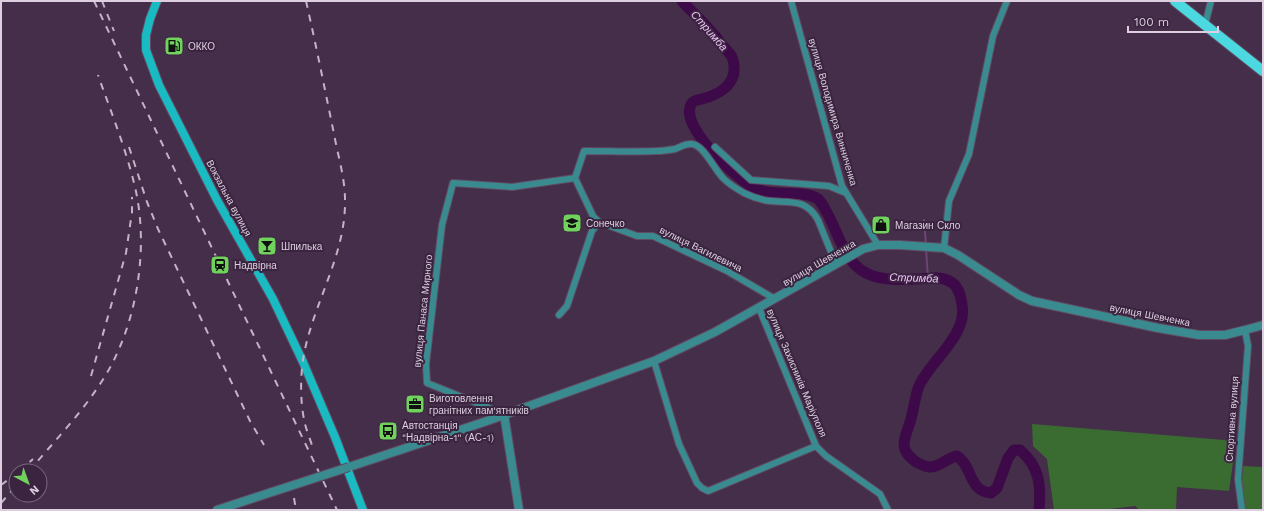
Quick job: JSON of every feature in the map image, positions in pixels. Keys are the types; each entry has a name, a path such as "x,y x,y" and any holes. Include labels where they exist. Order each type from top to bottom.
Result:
{"main road":[{"name":"Вокзальна вулиця","path":"157,1 146,35 146,50 159,85 217,200 273,299 300,355 363,510"},
{"path":"1175,1 1263,71"}],"street":[{"name":"вулиця Володимира Винниченка","path":"791,1 840,179 846,193 878,245"},
{"path":"944,248 949,201 969,154 993,36 1007,1"},
{"path":"1205,24 1211,1"},
{"path":"559,315 566,306 592,231 599,222 593,216 575,178 584,151 658,151 675,148 682,145 692,144 699,146 717,171 736,189 757,198 770,201 795,202 809,209 818,220 838,262"},
{"path":"715,147 751,180 829,186 846,193"},
{"name":"вулиця Панаса Мирного","path":"504,414 427,383 426,364 442,225 453,183 512,187 575,178"},
{"name":"вулиця Вагилевича","path":"599,222 637,236 653,236 727,271 775,299"},
{"name":"вулиця Шевченка","path":"217,510 487,421 654,360 715,332 863,249 878,245 944,248 958,255 1019,295 1032,300 1158,328 1199,335 1225,334 1245,330 1263,324"},
{"name":"вулиця Захисників Маріуполя","path":"759,308 816,446 826,456 880,494 888,510"},
{"name":"Спортивна вулиця","path":"1242,510 1238,479 1248,346 1245,330"},
{"name":"вулиця Захисників Маріуполя","path":"654,360 679,444 697,483 702,488 708,491 816,446"},
{"path":"504,414 519,510"}],"green space":[{"path":"1032,424 1236,441 1229,491 1177,487 1176,510 1140,510 1135,506 1101,510 1054,510 1047,459 1033,446"},
{"path":"1243,466 1263,467 1263,510 1240,510"}],"waterway":[{"name":"Стримба","path":"682,1 716,37 733,60 733,75 727,86 716,94 694,101 689,112 692,123 699,135 720,160 741,179 758,189 776,193 804,194 818,199 831,220 849,258 863,272 888,279 942,279 954,284 958,289 962,305 962,316 959,327 954,337 931,367 919,386 904,442 906,452 916,462 928,467 937,466 957,456 966,466 978,488 991,493 997,488 1008,458 1014,450 1020,450 1032,463 1038,477 1040,493 1039,510"},
{"path":"924,220 926,245"},
{"path":"926,249 928,278"}],"railway":[{"path":"94,1 337,510"},
{"path":"102,1 114,31"},
{"path":"306,1 341,167 345,200 344,220 335,259 315,316 304,354 301,380 302,407 305,424 313,449"},
{"path":"36,463 82,409 111,366 122,342 136,291 140,264 141,238 135,187 123,145 98,75"},
{"path":"129,147 147,202 158,229 250,421 264,445"},
{"path":"91,376 126,253 132,212 132,197"},
{"path":"28,463 33,459"},
{"path":"1,485 8,480"},
{"path":"1,503 8,495"},
{"path":"294,498 296,510"}],"place":[{"name":"ОККО","path":"174,46"},
{"name":"Сонечко","path":"572,223"},
{"name":"Магазин Скло","path":"881,225"},
{"name":"Шпилька","path":"267,246"},
{"name":"Надвірна","path":"220,265"},
{"name":"Виготовлення гранітних пам'ятників","path":"415,404"},
{"name":"Автостанція \"Надвірна-1\" (АС-1)","path":"388,431"}]}
